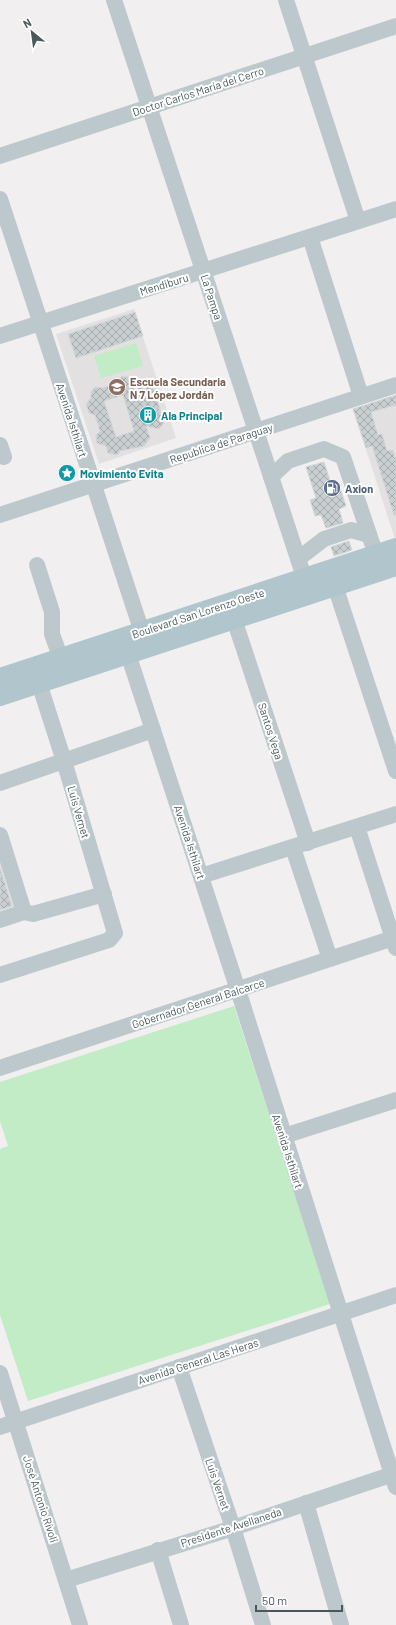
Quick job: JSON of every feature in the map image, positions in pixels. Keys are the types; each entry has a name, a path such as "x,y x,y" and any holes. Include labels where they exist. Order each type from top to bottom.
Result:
{"main road":[{"name":"Boulevard San Lorenzo Oeste","path":"0,678 61,659 304,575 372,544 396,548"},
{"name":"Boulevard San Lorenzo Oeste","path":"304,575 335,586 396,566"},
{"name":"Boulevard San Lorenzo Oeste","path":"0,696 234,618 304,575"}],"street":[{"name":"La Pampa","path":"114,0 304,575"},
{"path":"286,0 358,221"},
{"name":"Doctor Carlos María del Cerro","path":"0,156 396,26"},
{"name":"Avenida Isthilart","path":"0,199 7,241 40,322 139,623 130,660 395,1478"},
{"name":"Mendiburu","path":"0,336 40,322 204,272 396,209"},
{"path":"310,236 361,396"},
{"name":"Republica de Paraguay","path":"0,515 396,385"},
{"path":"271,477 288,461 324,450 343,457 372,544"},
{"path":"304,575 324,539 351,530 372,544"},
{"path":"37,565 52,612 52,634 61,659"},
{"path":"335,586 396,771"},
{"name":"Santos Vega","path":"234,618 301,845 330,959"},
{"name":"Luis Vernet","path":"0,975 109,940 114,936 115,931 39,683"},
{"path":"0,783 153,730"},
{"path":"201,876 396,814"},
{"path":"357,827 395,941"},
{"path":"0,835 24,912"},
{"path":"0,920 24,912 33,914 104,894"},
{"name":"Gobernador General Balcarce","path":"0,1068 330,959 395,941"},
{"path":"284,1136 396,1100"},
{"name":"Avenida General Las Heras","path":"0,1426 396,1295"},
{"name":"Luis Vernet","path":"179,1367 233,1528 263,1625"},
{"name":"José Antonio Rívoli","path":"0,1374 80,1625"},
{"name":"Presidente Avellaneda","path":"66,1580 158,1550 233,1528 306,1503 395,1478"},
{"path":"306,1503 341,1625"},
{"path":"158,1550 182,1625"}],"shaded area":[{"name":"Escuela Secundaria N 7 López Jordán","path":"134,309 176,438 99,464 56,334"},
{"path":"396,395 396,539 395,539 353,409"},
{"path":"0,861 14,907 0,911"}],"green space":[{"path":"136,343 143,366 101,378 94,356"},
{"path":"234,1006 330,1304 28,1401 0,1315 0,1149 8,1146 0,1121 0,1082"}],"building":[{"path":"135,312 143,336 76,358 68,334"},
{"name":"Ala Principal","path":"122,376 131,378 135,391 146,381 152,383 164,423 159,429 146,426 150,438 144,446 120,451 117,455 108,453 106,446 97,443 96,435 100,431 95,415 89,413 86,404 91,398 91,392 95,387 102,388 116,384","holes":["123,395 134,431 116,437 104,401"]},
{"path":"396,395 396,405 371,412 378,435 382,434 387,451 393,450 396,461 396,515 394,515 372,446 366,448 353,409"},
{"path":"324,462 333,490 340,488 346,506 339,509 343,523 326,528 321,515 315,516 310,500 316,498 306,467"},
{"path":"349,541 352,550 334,556 331,547"},
{"path":"0,868 12,906 0,910"}],"place":[{"name":"Escuela Secundaria N 7 López Jordán","path":"117,387"},
{"name":"Ala Principal","path":"148,415"},
{"name":"Movimiento Evita","path":"67,473"},
{"name":"Axion","path":"332,488"}]}
